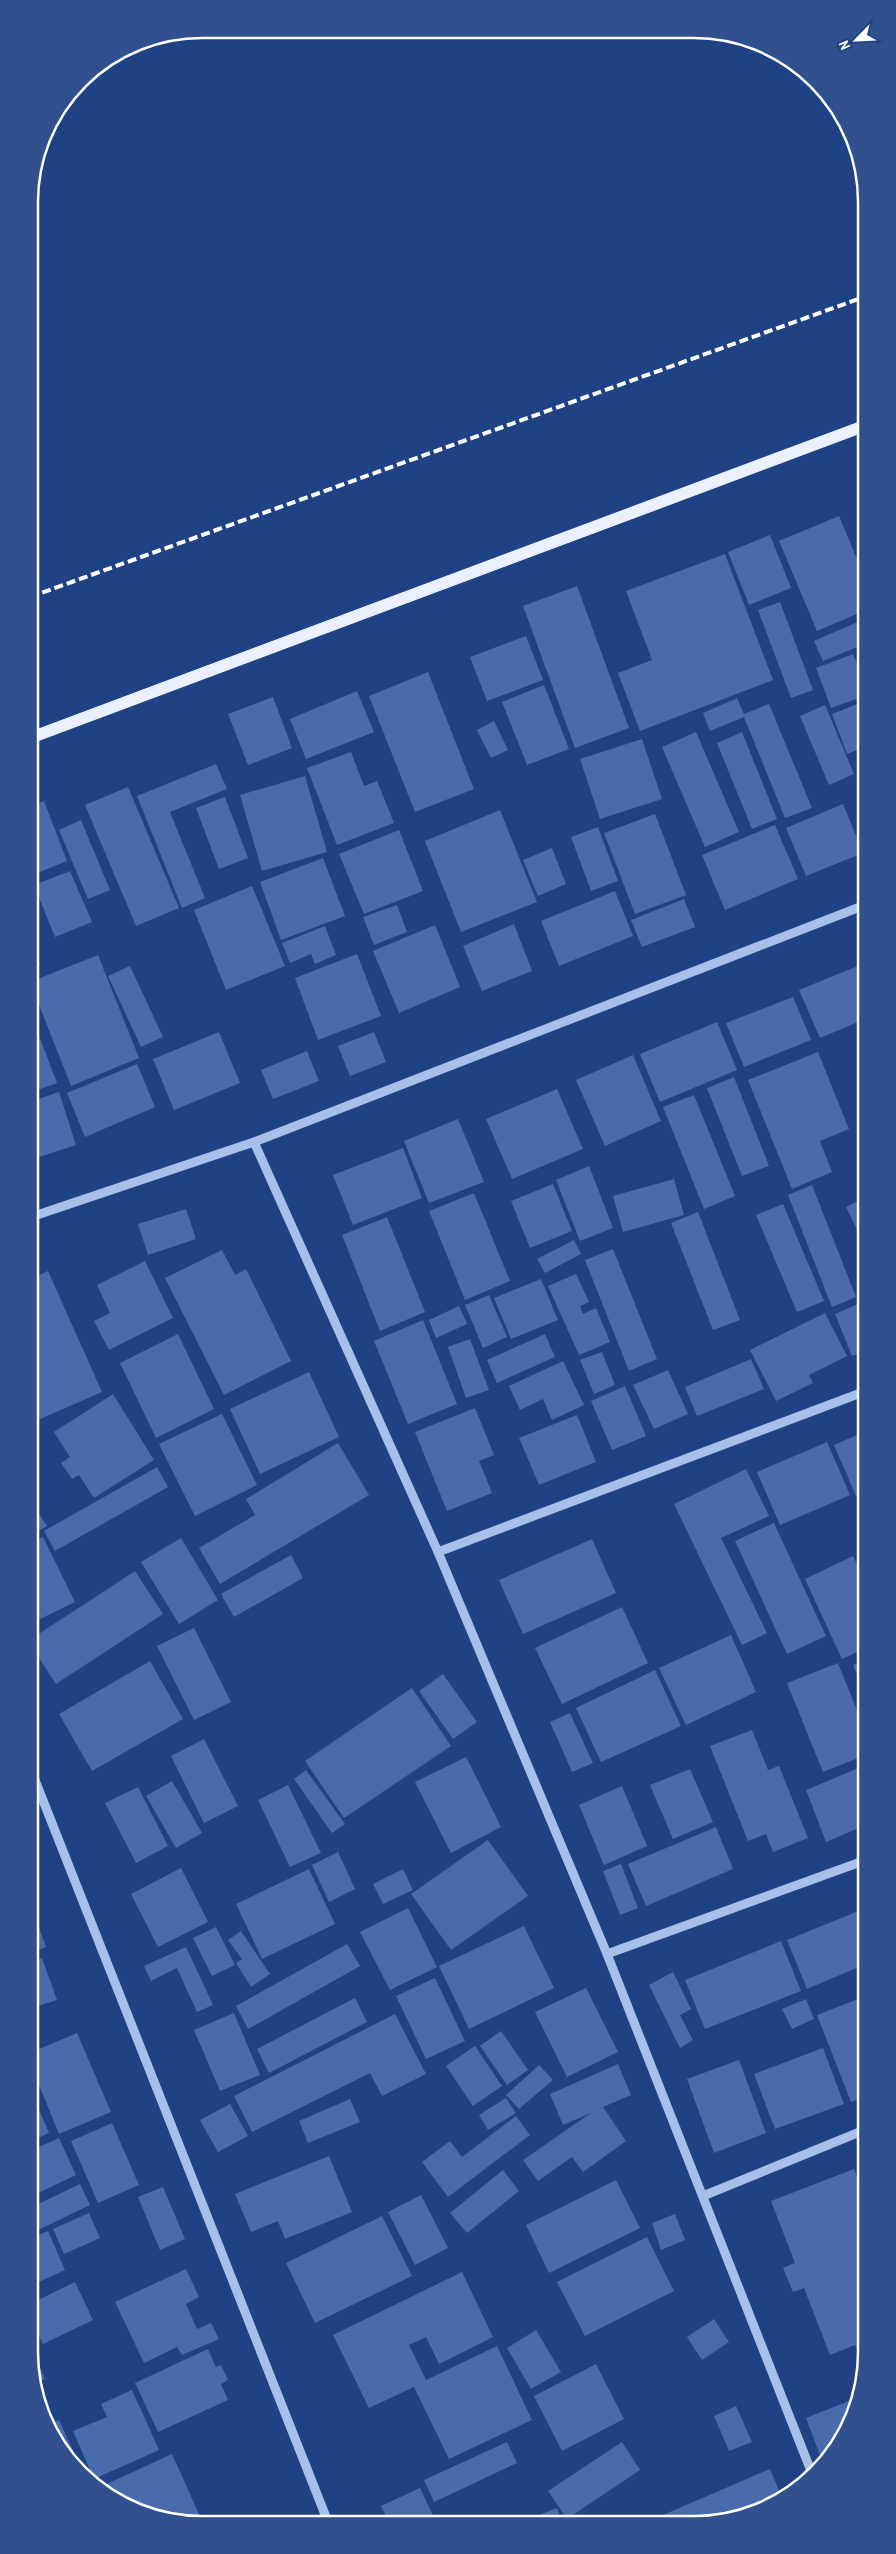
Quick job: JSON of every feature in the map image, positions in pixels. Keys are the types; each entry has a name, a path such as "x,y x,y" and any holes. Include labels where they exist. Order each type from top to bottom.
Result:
{"main road":[{"path":"38,735 858,428"}],"street":[{"path":"38,1214 254,1142 858,908"},
{"path":"254,1142 438,1552 607,1954 810,2469"},
{"path":"438,1552 858,1394"},
{"path":"38,1788 326,2516"},
{"path":"607,1954 858,1863"},
{"path":"703,2196 858,2133"}],"building":[{"path":"839,516 858,562 858,614 817,631 779,541"},
{"path":"770,535 791,588 749,605 728,552"},
{"path":"725,554 773,680 640,731 618,673 652,660 626,591"},
{"path":"577,586 629,728 575,748 523,606"},
{"path":"780,602 813,690 791,698 758,610"},
{"path":"858,622 858,647 823,661 814,641"},
{"path":"526,636 543,680 487,701 470,657"},
{"path":"853,654 858,666 858,698 831,708 816,668"},
{"path":"428,672 474,789 415,812 369,696"},
{"path":"544,685 569,749 527,765 502,702"},
{"path":"357,691 374,732 306,759 290,719"},
{"path":"273,697 292,748 248,765 228,714"},
{"path":"737,698 744,714 769,704 812,808 785,818 744,717 710,731 703,713"},
{"path":"858,704 858,750 847,754 832,714"},
{"path":"825,705 854,774 829,785 800,716"},
{"path":"494,721 508,750 491,758 477,730"},
{"path":"696,732 739,832 705,847 662,747"},
{"path":"742,732 777,819 752,829 717,743"},
{"path":"642,739 662,799 600,819 580,759"},
{"path":"351,752 364,786 377,781 394,823 337,845 307,768"},
{"path":"216,764 227,789 170,812 205,898 182,908 137,796"},
{"path":"305,776 327,852 262,871 240,795"},
{"path":"128,787 179,908 136,926 85,805"},
{"path":"225,797 248,858 219,869 196,808"},
{"path":"44,801 67,861 38,873 38,804"},
{"path":"843,804 858,841 858,855 806,876 786,828"},
{"path":"500,810 537,902 461,932 425,841"},
{"path":"655,814 686,895 635,914 604,833"},
{"path":"81,820 110,890 88,899 59,830"},
{"path":"775,825 798,879 725,910 702,855"},
{"path":"598,827 618,881 591,891 571,837"},
{"path":"399,830 423,891 364,914 339,854"},
{"path":"552,848 566,884 538,896 523,860"},
{"path":"323,858 345,916 281,940 260,882"},
{"path":"70,871 92,922 55,937 38,895 38,883"},
{"path":"252,886 285,966 226,990 194,910"},
{"path":"615,891 633,936 559,966 541,921"},
{"path":"684,899 695,927 642,947 631,920"},
{"path":"397,905 407,932 374,945 363,917"},
{"path":"514,924 532,971 482,991 463,946"},
{"path":"435,925 460,987 399,1013 373,951"},
{"path":"325,926 336,955 315,964 311,954 290,963 282,943"},
{"path":"357,954 381,1016 318,1040 295,978"},
{"path":"98,955 139,1058 71,1086 38,1002 38,979"},
{"path":"130,966 163,1037 141,1047 108,976"},
{"path":"858,966 858,1022 820,1038 799,990"},
{"path":"793,997 811,1040 744,1067 726,1023"},
{"path":"717,1022 737,1070 660,1102 640,1054"},
{"path":"219,1032 240,1083 174,1110 153,1059"},
{"path":"374,1032 386,1062 350,1076 338,1046"},
{"path":"38,1033 57,1083 38,1090"},
{"path":"307,1051 319,1081 273,1099 261,1070"},
{"path":"818,1052 849,1129 820,1141 832,1172 792,1189 748,1080"},
{"path":"633,1055 661,1121 605,1146 576,1080"},
{"path":"137,1064 155,1107 85,1137 67,1093"},
{"path":"734,1077 769,1166 742,1176 707,1088"},
{"path":"557,1089 583,1149 512,1179 486,1119"},
{"path":"59,1092 76,1145 38,1157 38,1099"},
{"path":"694,1095 735,1196 704,1209 663,1107"},
{"path":"458,1119 484,1182 429,1203 404,1141"},
{"path":"403,1148 422,1198 353,1225 333,1175"},
{"path":"589,1166 613,1228 580,1241 556,1180"},
{"path":"674,1179 684,1215 623,1232 613,1196"},
{"path":"553,1184 572,1231 530,1248 511,1201"},
{"path":"812,1185 856,1297 832,1307 788,1195"},
{"path":"474,1193 510,1281 465,1300 429,1211"},
{"path":"858,1201 858,1232 846,1207"},
{"path":"783,1204 824,1301 797,1312 756,1215"},
{"path":"186,1209 196,1239 148,1255 138,1224"},
{"path":"698,1212 740,1320 713,1330 671,1223"},
{"path":"387,1217 425,1312 380,1331 342,1235"},
{"path":"574,1240 581,1254 545,1273 537,1259"},
{"path":"613,1249 657,1359 629,1371 585,1260"},
{"path":"222,1250 235,1275 246,1269 291,1361 224,1395 165,1278"},
{"path":"145,1261 173,1318 109,1350 94,1321 110,1313 97,1285"},
{"path":"48,1271 102,1392 38,1420 38,1276"},
{"path":"576,1274 589,1302 580,1306 583,1314 596,1308 610,1342 579,1355 548,1286"},
{"path":"541,1279 558,1320 511,1339 494,1298"},
{"path":"489,1295 507,1337 483,1348 465,1305"},
{"path":"858,1304 858,1354 852,1356 835,1314"},
{"path":"459,1306 467,1324 436,1338 429,1320"},
{"path":"825,1313 847,1356 809,1375 813,1383 776,1401 750,1350"},
{"path":"423,1320 457,1404 408,1424 374,1341"},
{"path":"178,1334 214,1409 156,1438 120,1363"},
{"path":"545,1334 555,1357 497,1383 487,1360"},
{"path":"470,1339 489,1390 466,1398 448,1347"},
{"path":"602,1352 615,1385 594,1394 580,1360"},
{"path":"751,1359 764,1389 697,1416 685,1387"},
{"path":"563,1361 584,1405 552,1420 543,1399 520,1410 509,1386"},
{"path":"668,1370 688,1414 654,1429 633,1385"},
{"path":"309,1372 339,1437 260,1474 230,1409"},
{"path":"625,1386 646,1436 612,1450 591,1401"},
{"path":"113,1394 154,1460 94,1498 79,1475 72,1479 61,1463 70,1457 54,1432"},
{"path":"475,1408 494,1455 479,1461 492,1493 447,1511 415,1432"},
{"path":"222,1414 257,1485 195,1516 159,1444"},
{"path":"577,1415 596,1462 539,1485 519,1438"},
{"path":"858,1434 858,1495 856,1496 834,1445"},
{"path":"827,1442 850,1495 780,1525 757,1472"},
{"path":"338,1443 369,1495 220,1584 199,1548 255,1515 246,1499"},
{"path":"157,1467 168,1487 55,1551 44,1531"},
{"path":"746,1469 769,1516 721,1538 767,1633 742,1645 674,1504"},
{"path":"38,1512 47,1526 38,1532"},
{"path":"774,1523 826,1636 787,1654 735,1541"},
{"path":"43,1537 75,1602 38,1620 38,1539"},
{"path":"181,1538 218,1600 179,1624 141,1562"},
{"path":"592,1539 616,1593 523,1634 499,1580"},
{"path":"291,1555 303,1578 234,1617 221,1594"},
{"path":"853,1556 858,1566 858,1652 842,1659 805,1579"},
{"path":"135,1571 163,1614 56,1684 38,1657 38,1634"},
{"path":"622,1607 648,1663 562,1704 535,1648"},
{"path":"194,1628 231,1702 194,1720 157,1646"},
{"path":"731,1635 756,1692 686,1725 659,1668"},
{"path":"150,1661 183,1719 92,1771 59,1714"},
{"path":"838,1663 858,1713 858,1758 823,1772 787,1683"},
{"path":"858,1663 858,1677 853,1665"},
{"path":"655,1670 681,1726 601,1762 576,1708"},
{"path":"443,1674 477,1722 453,1739 419,1691"},
{"path":"412,1688 451,1746 344,1818 305,1761"},
{"path":"570,1713 593,1763 572,1772 550,1722"},
{"path":"752,1730 768,1770 779,1766 808,1838 773,1852 766,1834 748,1841 710,1746"},
{"path":"204,1739 238,1806 204,1823 171,1756"},
{"path":"466,1757 501,1827 451,1853 415,1782"},
{"path":"858,1768 858,1828 826,1842 806,1790"},
{"path":"690,1769 713,1822 673,1839 650,1785"},
{"path":"306,1770 345,1824 332,1833 294,1779"},
{"path":"172,1781 202,1833 176,1848 146,1796"},
{"path":"288,1785 321,1853 290,1867 258,1800"},
{"path":"622,1786 647,1846 604,1865 579,1805"},
{"path":"138,1787 168,1846 136,1863 105,1803"},
{"path":"716,1827 733,1869 646,1906 628,1864"},
{"path":"488,1840 528,1896 451,1950 411,1894"},
{"path":"338,1852 355,1889 329,1902 312,1865"},
{"path":"621,1864 638,1908 620,1915 603,1871"},
{"path":"181,1868 208,1922 158,1947 131,1894"},
{"path":"309,1869 335,1924 262,1959 236,1904"},
{"path":"403,1869 413,1890 383,1904 373,1884"},
{"path":"408,1908 437,1967 390,1990 360,1932"},
{"path":"858,1911 858,1967 807,1989 787,1940"},
{"path":"38,1925 46,1947 38,1950"},
{"path":"524,1926 554,1988 469,2029 439,1966"},
{"path":"216,1927 235,1965 212,1976 193,1938"},
{"path":"241,1931 270,1974 251,1987 236,1963 242,1959 228,1940"},
{"path":"781,1941 801,1991 705,2029 685,1980"},
{"path":"347,1944 360,1966 248,2029 236,2006"},
{"path":"186,1947 213,2005 197,2012 177,1968 151,1981 144,1966"},
{"path":"42,1958 57,2000 38,2006 38,1959"},
{"path":"673,1972 691,2009 680,2015 693,2040 680,2048 649,1985"},
{"path":"435,1978 465,2041 426,2059 396,1996"},
{"path":"586,1988 618,2052 567,2077 535,2012"},
{"path":"355,1998 367,2022 269,2073 257,2049"},
{"path":"806,1999 814,2019 792,2029 782,2009"},
{"path":"858,1999 858,2099 851,2102 817,2015"},
{"path":"234,2013 260,2075 220,2091 194,2030"},
{"path":"395,2014 426,2074 382,2096 370,2073 252,2132 234,2096"},
{"path":"501,2031 528,2070 507,2085 480,2046"},
{"path":"77,2033 111,2112 59,2134 38,2083 38,2049"},
{"path":"475,2046 502,2086 473,2106 446,2066"},
{"path":"823,2048 844,2104 775,2129 754,2074"},
{"path":"739,2060 766,2133 714,2153 687,2079"},
{"path":"618,2064 631,2095 603,2107 626,2141 583,2172 572,2157 538,2181 523,2160 591,2113 563,2125 550,2094"},
{"path":"539,2065 553,2080 519,2109 506,2095"},
{"path":"506,2098 516,2113 488,2130 479,2115"},
{"path":"350,2099 360,2122 308,2143 299,2121"},
{"path":"230,2104 248,2136 218,2152 200,2120"},
{"path":"38,2107 49,2133 38,2138"},
{"path":"516,2116 530,2135 448,2197 422,2162 450,2141 462,2157"},
{"path":"112,2123 139,2185 98,2203 71,2141"},
{"path":"59,2138 76,2175 38,2193 38,2147"},
{"path":"329,2156 352,2212 285,2239 278,2221 251,2232 235,2194"},
{"path":"854,2169 858,2179 858,2353 855,2345 830,2355 804,2288 793,2292 783,2268 795,2263 771,2201"},
{"path":"503,2170 519,2191 467,2233 450,2213"},
{"path":"616,2180 640,2228 549,2273 526,2225"},
{"path":"80,2184 90,2205 38,2230 38,2204"},
{"path":"163,2187 185,2239 160,2250 138,2197"},
{"path":"421,2195 448,2248 415,2265 388,2212"},
{"path":"89,2213 100,2238 64,2254 53,2229"},
{"path":"675,2214 685,2240 661,2250 652,2223"},
{"path":"382,2216 412,2276 315,2323 286,2263"},
{"path":"48,2231 65,2270 39,2282 38,2280 38,2235"},
{"path":"647,2237 674,2291 585,2336 557,2282"},
{"path":"186,2269 199,2297 186,2304 197,2329 211,2323 219,2339 182,2355 177,2347 144,2363 115,2302"},
{"path":"462,2272 493,2337 439,2364 426,2337 409,2345 426,2380 497,2346 532,2420 449,2459 414,2387 369,2408 333,2335"},
{"path":"75,2282 93,2320 43,2344 38,2334 38,2300"},
{"path":"714,2319 729,2342 702,2360 687,2337"},
{"path":"536,2330 561,2372 531,2389 507,2348"},
{"path":"208,2349 216,2367 221,2365 228,2380 221,2384 228,2400 158,2432 135,2383"},
{"path":"39,2364 45,2379 40,2381"},
{"path":"596,2364 624,2419 562,2451 534,2396"},
{"path":"132,2390 159,2450 97,2478 91,2473 73,2431 107,2417 101,2404"},
{"path":"849,2401 846,2415 837,2434 821,2457 806,2418"},
{"path":"736,2406 752,2442 729,2451 714,2416"},
{"path":"59,2420 76,2458 59,2434 53,2423"},
{"path":"507,2442 517,2463 434,2502 424,2480"},
{"path":"622,2442 640,2470 571,2516 565,2516 548,2491"},
{"path":"172,2454 200,2516 180,2515 149,2508 129,2500 105,2485"},
{"path":"770,2469 780,2493 747,2508 716,2515 661,2516"},
{"path":"420,2488 433,2516 386,2516 381,2506"},
{"path":"557,2508 560,2516 536,2516"}],"railway":[{"path":"38,594 858,299"}]}
